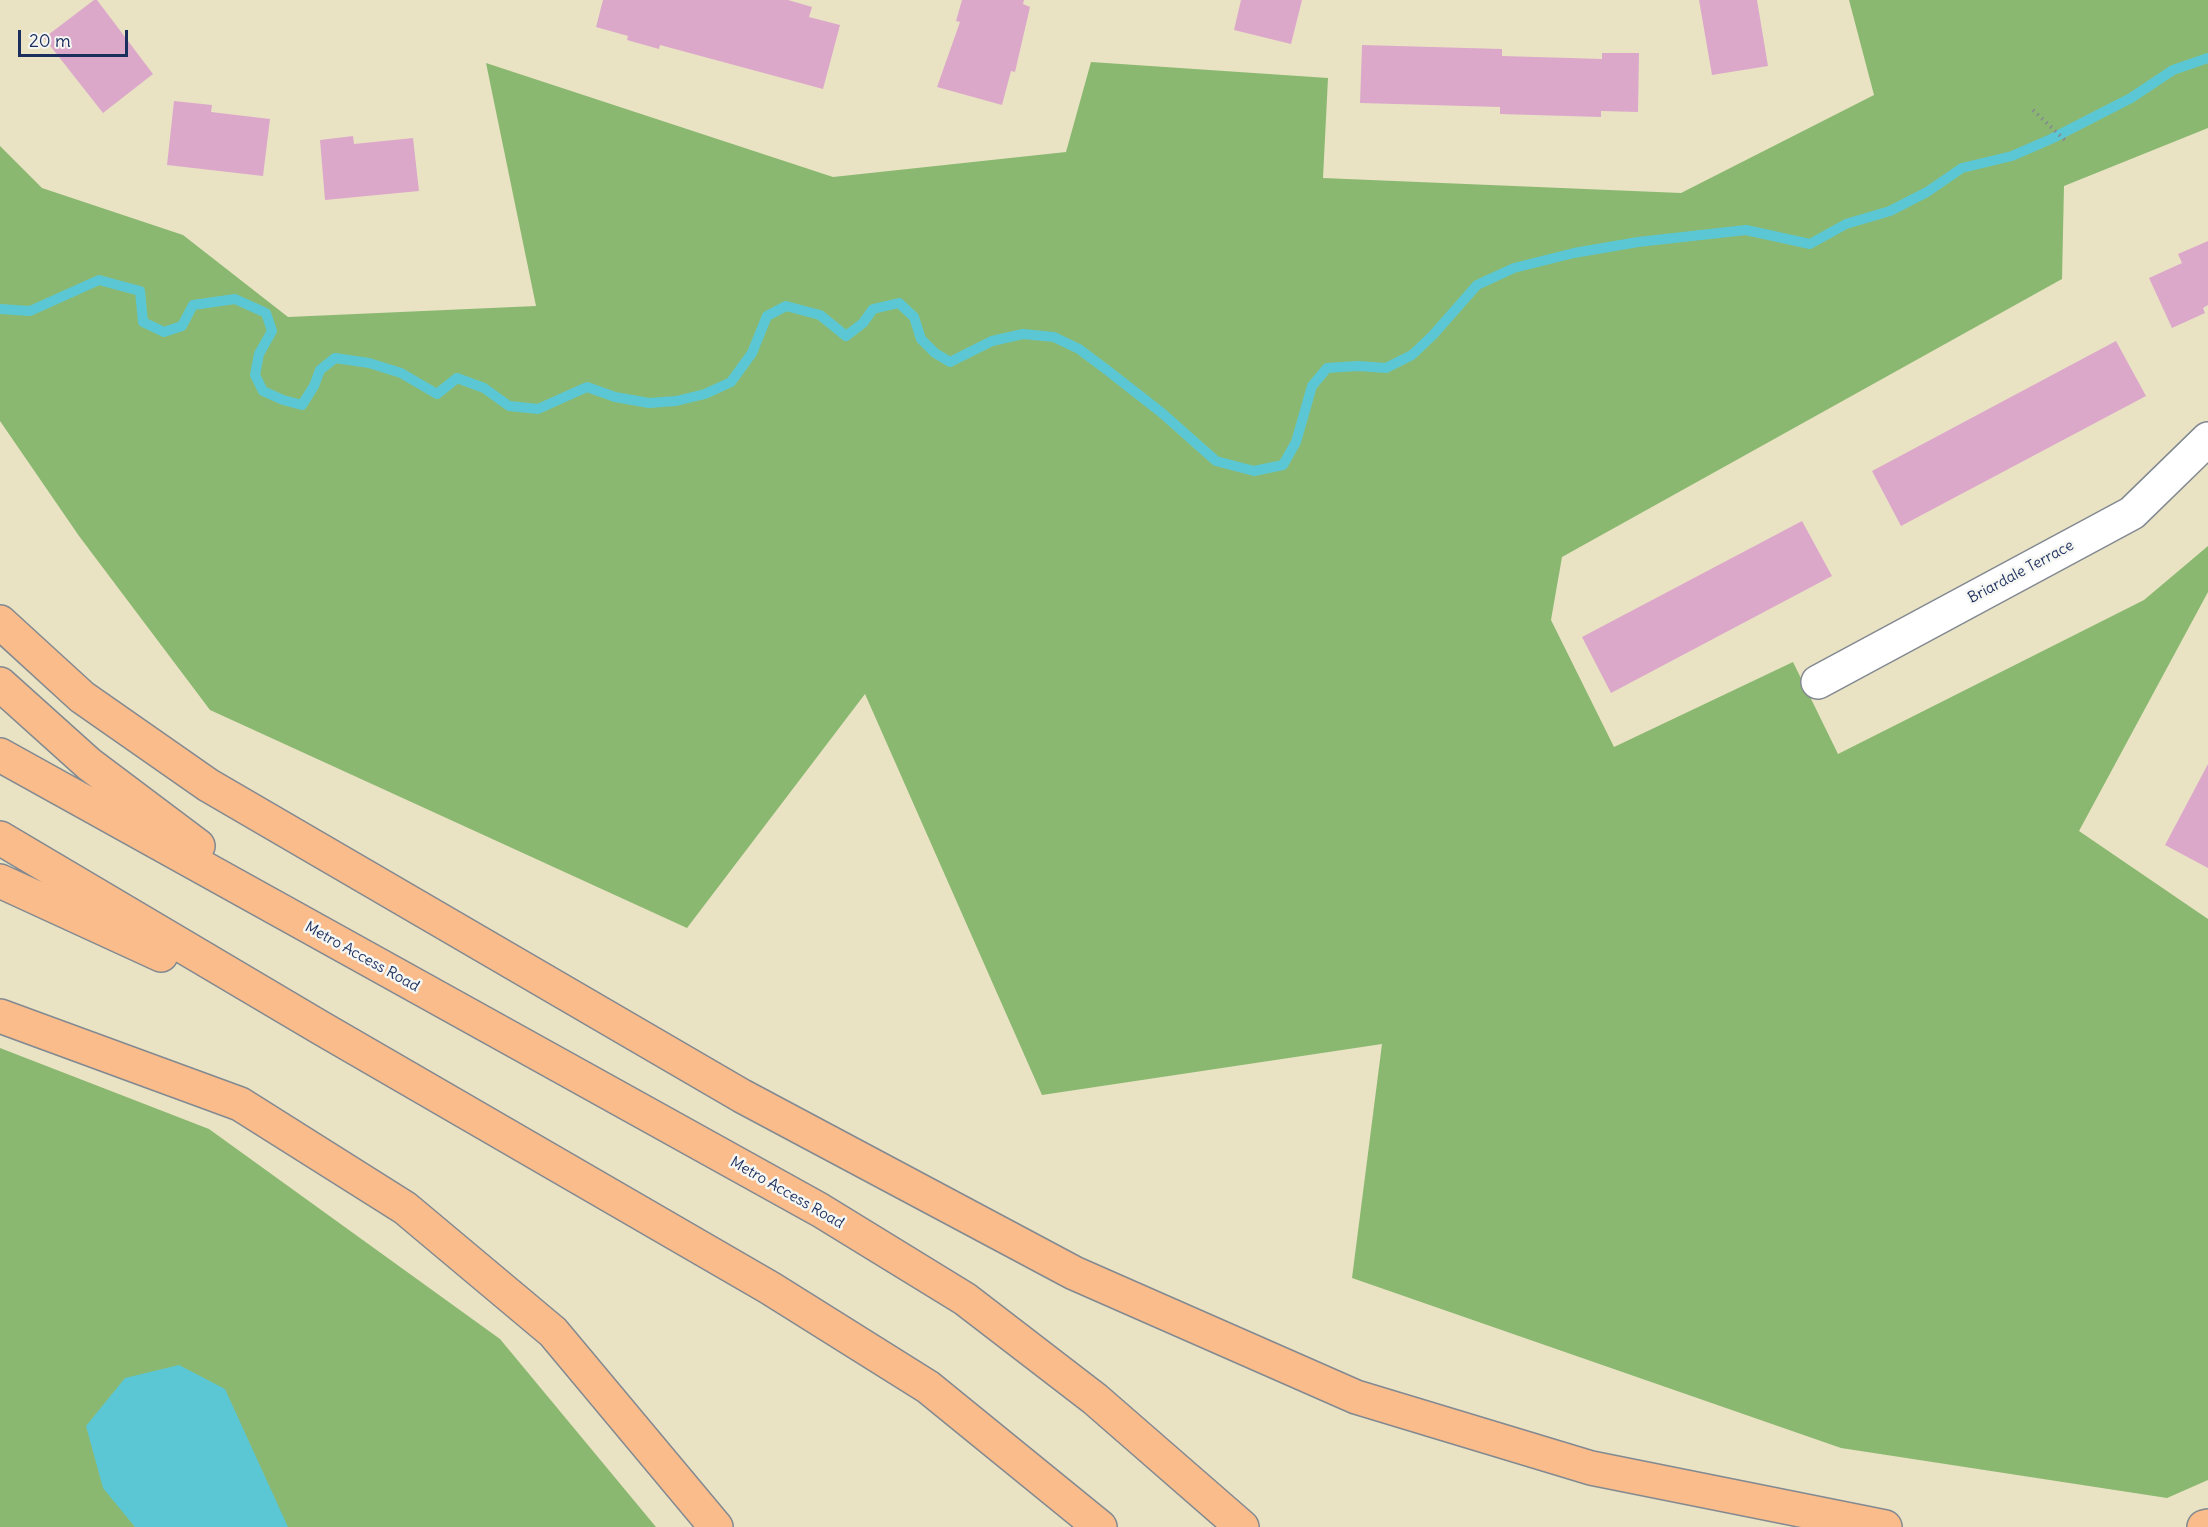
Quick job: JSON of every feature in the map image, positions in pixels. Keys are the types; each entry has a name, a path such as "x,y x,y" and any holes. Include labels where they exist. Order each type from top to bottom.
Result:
{"highway":[{"path":"0,622 82,697 208,784 742,1096 1074,1273 1356,1397 1591,1468 1885,1527"},
{"path":"0,684 89,764 292,918"},
{"path":"0,755 292,918"},
{"path":"0,838 321,1028 770,1288 928,1387 1100,1527"},
{"path":"0,881 321,1028"},
{"name":"Metro Access Road","path":"292,918 820,1210 965,1299 1095,1399 1242,1527"},
{"path":"0,1016 240,1104 405,1208 553,1332 716,1527"}],"street":[{"name":"Briardale Terrace","path":"1818,682 2132,513 2208,439"}],"path":[{"path":"2033,110 2068,143"}],"green space":[{"path":"1849,0 2208,0 2208,128 2064,186 2062,279 1562,557 1551,620 1614,747 1793,662 1838,754 2144,600 2208,546 2208,592 2079,831 2208,919 2208,1480 2167,1498 1841,1448 1352,1278 1382,1044 1042,1095 865,694 687,928 210,710 79,536 0,421 0,146 42,188 183,235 288,317 536,306 486,63 833,177 1066,152 1091,62 1328,78 1323,178 1681,193 1874,95"},
{"path":"0,1048 209,1129 500,1339 656,1527 0,1527"}],"water":[{"path":"179,1365 225,1389 288,1527 135,1527 103,1488 86,1426 125,1378"}],"building":[{"path":"97,0 153,74 103,113 44,38"},
{"path":"603,0 788,0 812,7 809,17 840,25 823,89 660,45 659,49 627,40 628,36 596,27"},
{"path":"962,0 1024,0 1023,4 1030,7 1015,72 1011,71 1002,105 937,87 960,22 956,21"},
{"path":"1241,0 1302,0 1291,44 1234,30"},
{"path":"1699,0 1757,0 1768,66 1712,75"},
{"path":"1362,45 1502,49 1502,56 1602,59 1602,53 1639,53 1638,112 1601,111 1601,117 1500,114 1500,107 1360,103"},
{"path":"174,101 212,105 211,112 270,119 263,176 167,165"},
{"path":"353,136 354,144 413,138 419,191 325,200 320,140"},
{"path":"2208,241 2208,305 2203,308 2205,313 2172,328 2149,278 2182,263 2178,254"},
{"path":"2116,341 2146,396 1901,526 1872,471"},
{"path":"1802,521 1832,576 1611,693 1582,637"},
{"path":"2208,764 2208,868 2165,845"}],"waterway":[{"path":"0,309 30,311 99,280 140,291 143,322 164,332 182,326 193,305 235,299 266,313 272,331 259,354 255,375 263,391 283,400 302,405 314,386 320,370 335,358 369,363 401,373 437,394 457,378 484,388 509,406 538,409 587,387 615,397 649,403 676,401 705,394 731,382 752,353 767,316 786,306 820,315 846,336 863,323 873,309 899,303 914,317 921,339 935,353 950,362 992,341 1023,334 1054,337 1079,349 1107,370 1162,413 1216,461 1254,471 1283,465 1296,442 1312,386 1327,368 1358,366 1386,368 1412,355 1477,285 1514,268 1574,253 1638,242 1746,230 1810,244 1846,224 1890,211 1927,192 1962,168 2012,156 2051,139 2131,98 2173,70 2208,58"}]}
